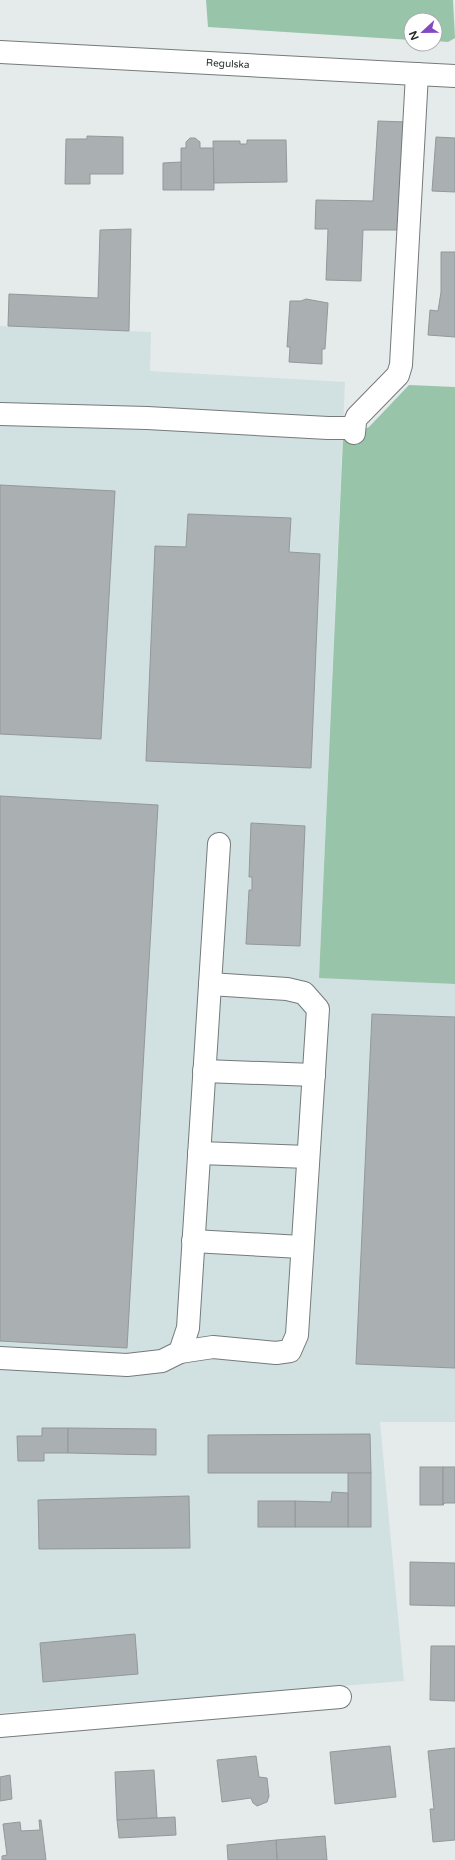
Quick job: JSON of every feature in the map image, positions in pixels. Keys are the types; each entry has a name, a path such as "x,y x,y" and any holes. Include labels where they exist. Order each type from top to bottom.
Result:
{"street":[{"name":"Regulska","path":"0,52 455,76"},
{"path":"0,414 147,418 354,430 357,417 394,379 401,365 417,74"},
{"path":"180,1352 188,1328 219,844"},
{"path":"0,1358 127,1365 162,1361 180,1352 213,1348 276,1353 290,1351 297,1335 301,1247 318,1009 304,993 287,989 210,984"},
{"path":"204,1071 314,1075"},
{"path":"199,1153 308,1157"},
{"path":"193,1241 301,1247"},
{"path":"0,1726 340,1697"}],"shaded area":[{"path":"0,326 151,332 150,371 345,382 319,977 455,984 455,1422 380,1422 404,1681 0,1713"}],"green space":[{"path":"206,0 453,0 455,38 448,42 443,42 443,12 403,12 403,39 208,27"},
{"path":"409,385 455,387 455,984 319,978 343,439 369,427"}],"building":[{"path":"378,121 407,122 401,230 363,230 361,281 326,280 328,229 315,229 316,200 373,201"},
{"path":"87,136 123,137 123,174 90,174 90,184 65,184 66,139 87,139"},
{"path":"436,137 455,138 455,192 432,191"},
{"path":"190,138 195,138 200,142 200,148 214,148 214,190 181,190 181,148 186,148 186,142"},
{"path":"247,140 286,140 287,182 214,183 213,141 240,141 240,144 247,144"},
{"path":"181,162 181,190 163,190 163,163"},
{"path":"131,229 129,331 8,326 9,294 98,298 100,230"},
{"path":"441,252 455,252 455,337 428,335 430,310 438,311 441,292"},
{"path":"306,299 328,303 325,349 322,349 322,364 289,362 290,347 287,347 290,301 301,301"},
{"path":"0,485 115,491 101,739 0,734"},
{"path":"188,514 291,518 289,552 320,554 311,768 146,761 155,546 186,547"},
{"path":"0,796 158,805 127,1348 0,1341"},
{"path":"251,823 305,826 300,946 246,944 249,890 252,890 252,877 249,877"},
{"path":"372,1014 455,1017 455,1368 356,1364"},
{"path":"42,1428 68,1428 68,1453 44,1453 44,1461 18,1461 17,1436 42,1436"},
{"path":"68,1428 156,1429 156,1455 68,1453"},
{"path":"370,1434 371,1473 208,1473 208,1435"},
{"path":"420,1467 443,1467 443,1505 420,1505"},
{"path":"443,1467 455,1467 455,1503 445,1503 443,1505"},
{"path":"348,1473 371,1473 371,1527 348,1527"},
{"path":"332,1492 348,1493 348,1527 295,1527 295,1501 331,1502"},
{"path":"189,1496 190,1548 39,1549 38,1500"},
{"path":"258,1501 295,1501 295,1527 258,1527"},
{"path":"410,1562 455,1563 455,1606 410,1605"},
{"path":"135,1634 138,1674 43,1682 40,1643"},
{"path":"431,1646 455,1646 455,1701 430,1700"},
{"path":"390,1746 396,1797 335,1804 330,1752"},
{"path":"455,1748 455,1840 433,1842 430,1809 434,1809 428,1751"},
{"path":"256,1756 259,1777 267,1778 269,1796 267,1802 257,1806 253,1803 251,1798 222,1802 217,1760"},
{"path":"154,1770 157,1818 117,1820 115,1772"},
{"path":"10,1775 12,1799 0,1801 0,1777"},
{"path":"175,1817 176,1835 119,1838 117,1820"},
{"path":"39,1820 41,1820 46,1860 2,1860 2,1856 7,1855 3,1824 20,1822 21,1831 40,1830"},
{"path":"325,1836 327,1860 277,1860 276,1840"},
{"path":"276,1840 277,1860 228,1860 227,1845"}]}
